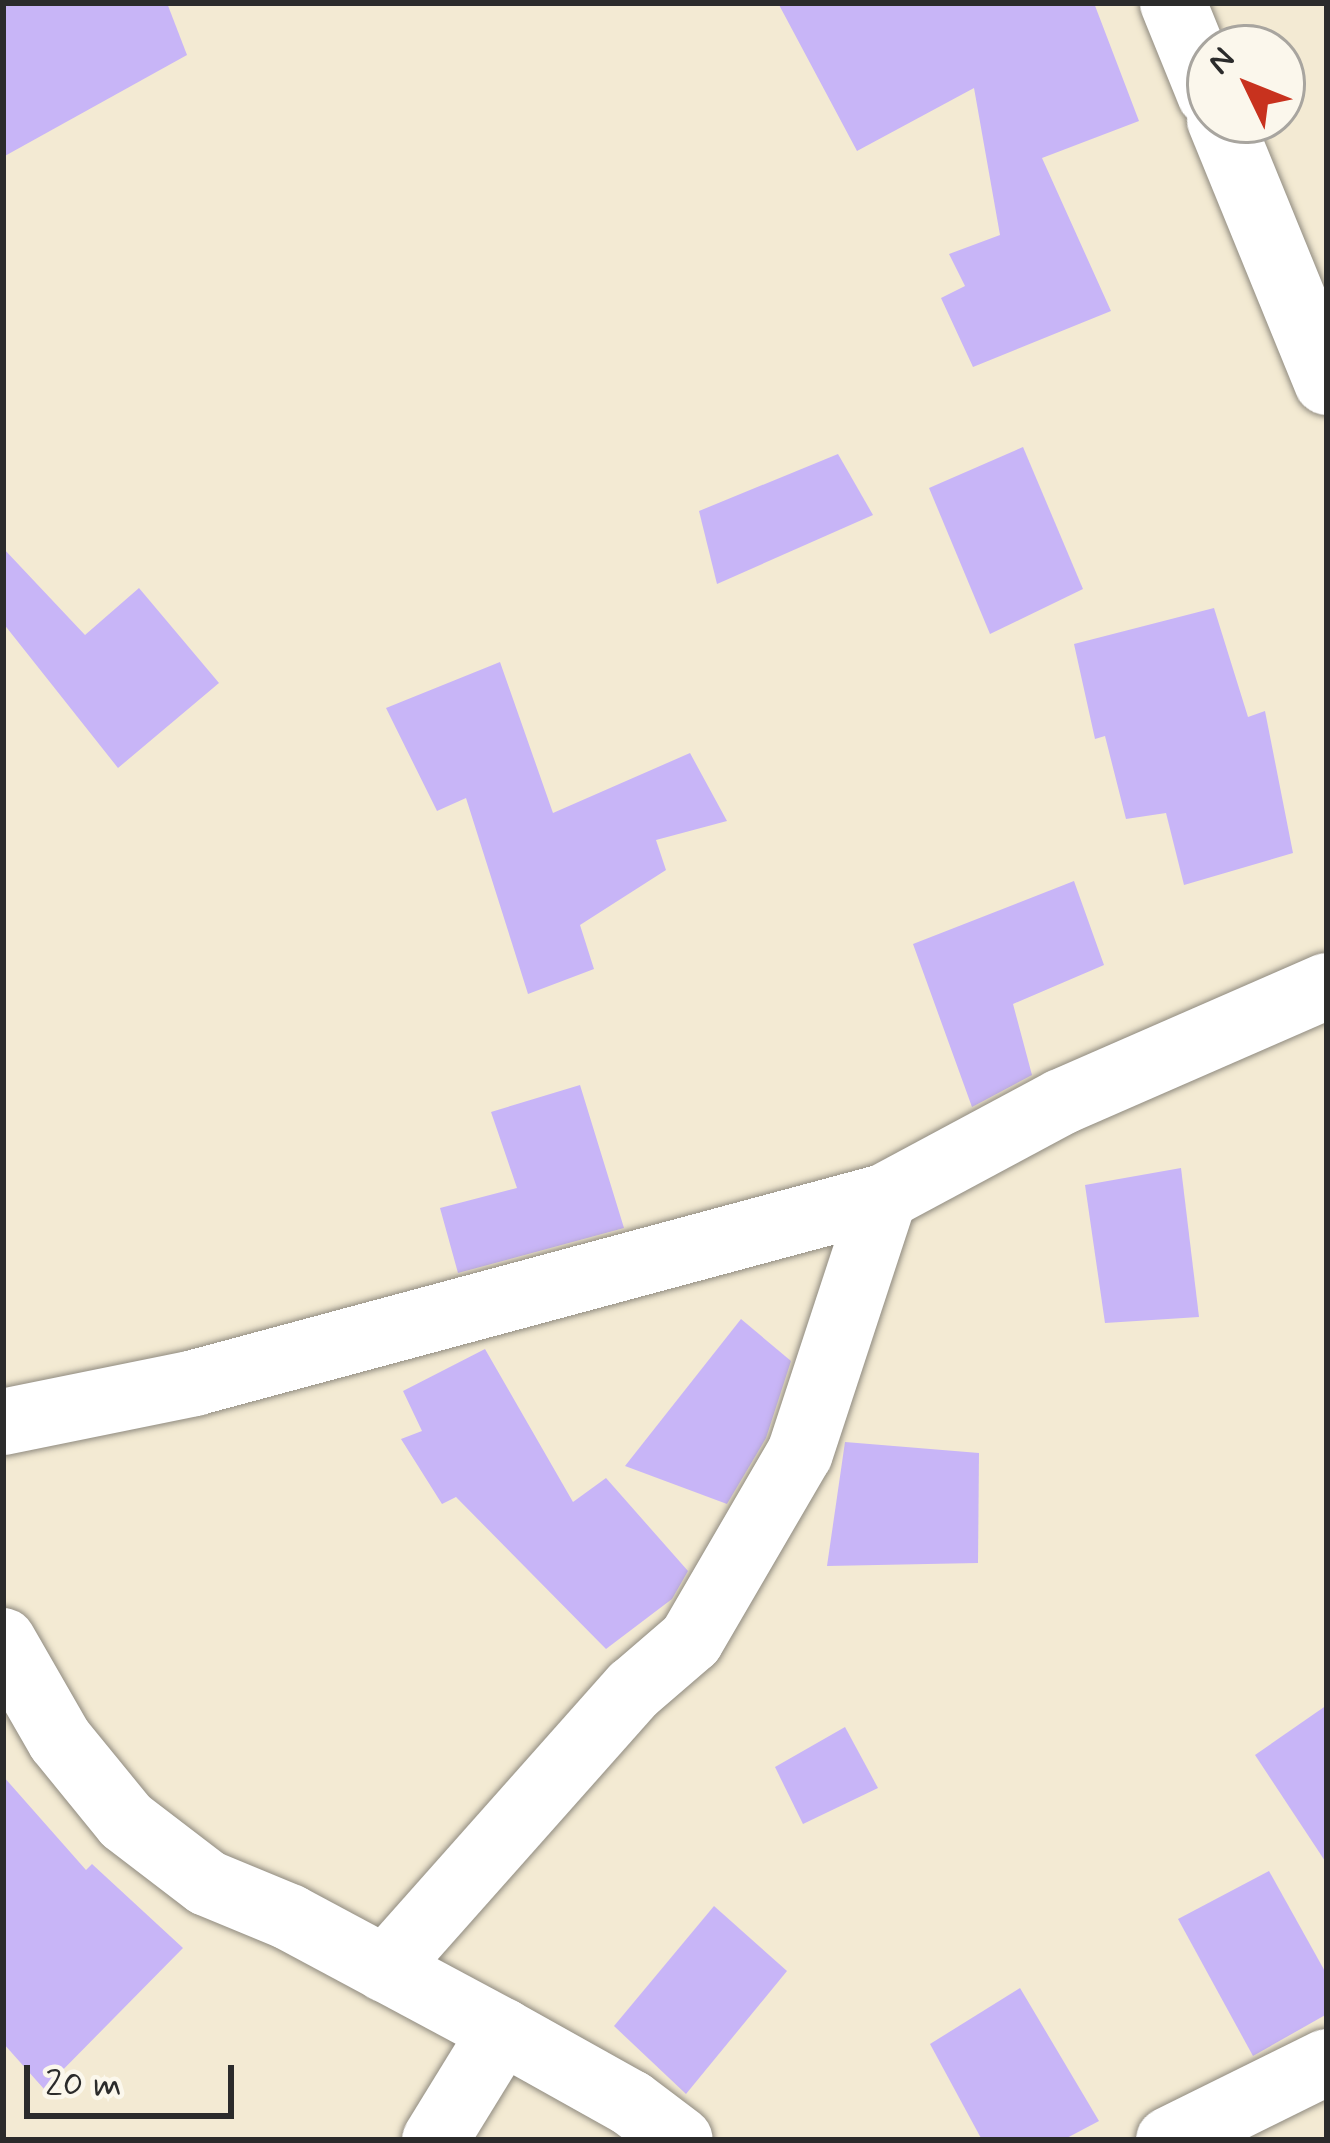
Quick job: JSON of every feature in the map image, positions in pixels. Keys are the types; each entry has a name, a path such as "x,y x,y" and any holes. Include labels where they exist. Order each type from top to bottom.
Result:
{"street":[{"path":"1173,3 1186,35"},
{"path":"1230,144 1327,382"},
{"path":"3,1422 194,1383 884,1197 1061,1102 1327,986"},
{"path":"386,1969 634,1689 691,1640 800,1453 884,1197"},
{"path":"3,1641 60,1740 126,1821 207,1883 502,2031 631,2103 680,2140"},
{"path":"435,2140 502,2031"},
{"path":"1169,2140 1327,2062"}],"building":[{"path":"3,3 167,3 187,55 3,157"},
{"path":"778,3 1094,3 1139,121 1042,158 1111,311 973,367 941,298 965,286 949,254 1000,235 974,88 857,151"},
{"path":"1023,447 1083,589 990,634 929,488"},
{"path":"838,454 873,515 717,584 699,511"},
{"path":"3,548 85,635 139,588 219,683 118,768 3,623"},
{"path":"1214,608 1248,717 1265,711 1293,853 1184,885 1166,813 1126,819 1105,736 1095,739 1074,644"},
{"path":"500,662 553,813 690,753 727,821 656,840 666,870 580,925 594,969 528,994 466,798 437,811 386,708"},
{"path":"1074,881 1104,965 1013,1004 1032,1075 972,1107 913,944"},
{"path":"580,1085 624,1228 458,1273 440,1208 517,1188 491,1112"},
{"path":"1181,1168 1199,1317 1105,1323 1085,1185"},
{"path":"741,1319 791,1361 766,1438 727,1504 625,1466"},
{"path":"485,1349 573,1502 606,1478 688,1571 672,1599 606,1649 456,1497 442,1504 401,1439 422,1431 403,1391"},
{"path":"845,1442 979,1453 978,1563 827,1566"},
{"path":"1327,1705 1327,1864 1255,1755"},
{"path":"845,1727 878,1788 803,1824 775,1767"},
{"path":"3,1776 86,1870 92,1864 183,1948 44,2089 3,2043"},
{"path":"1269,1871 1327,1975 1327,2014 1253,2056 1178,1919"},
{"path":"714,1906 787,1971 686,2094 614,2026"},
{"path":"1020,1988 1099,2121 1063,2140 982,2140 930,2044"}]}
